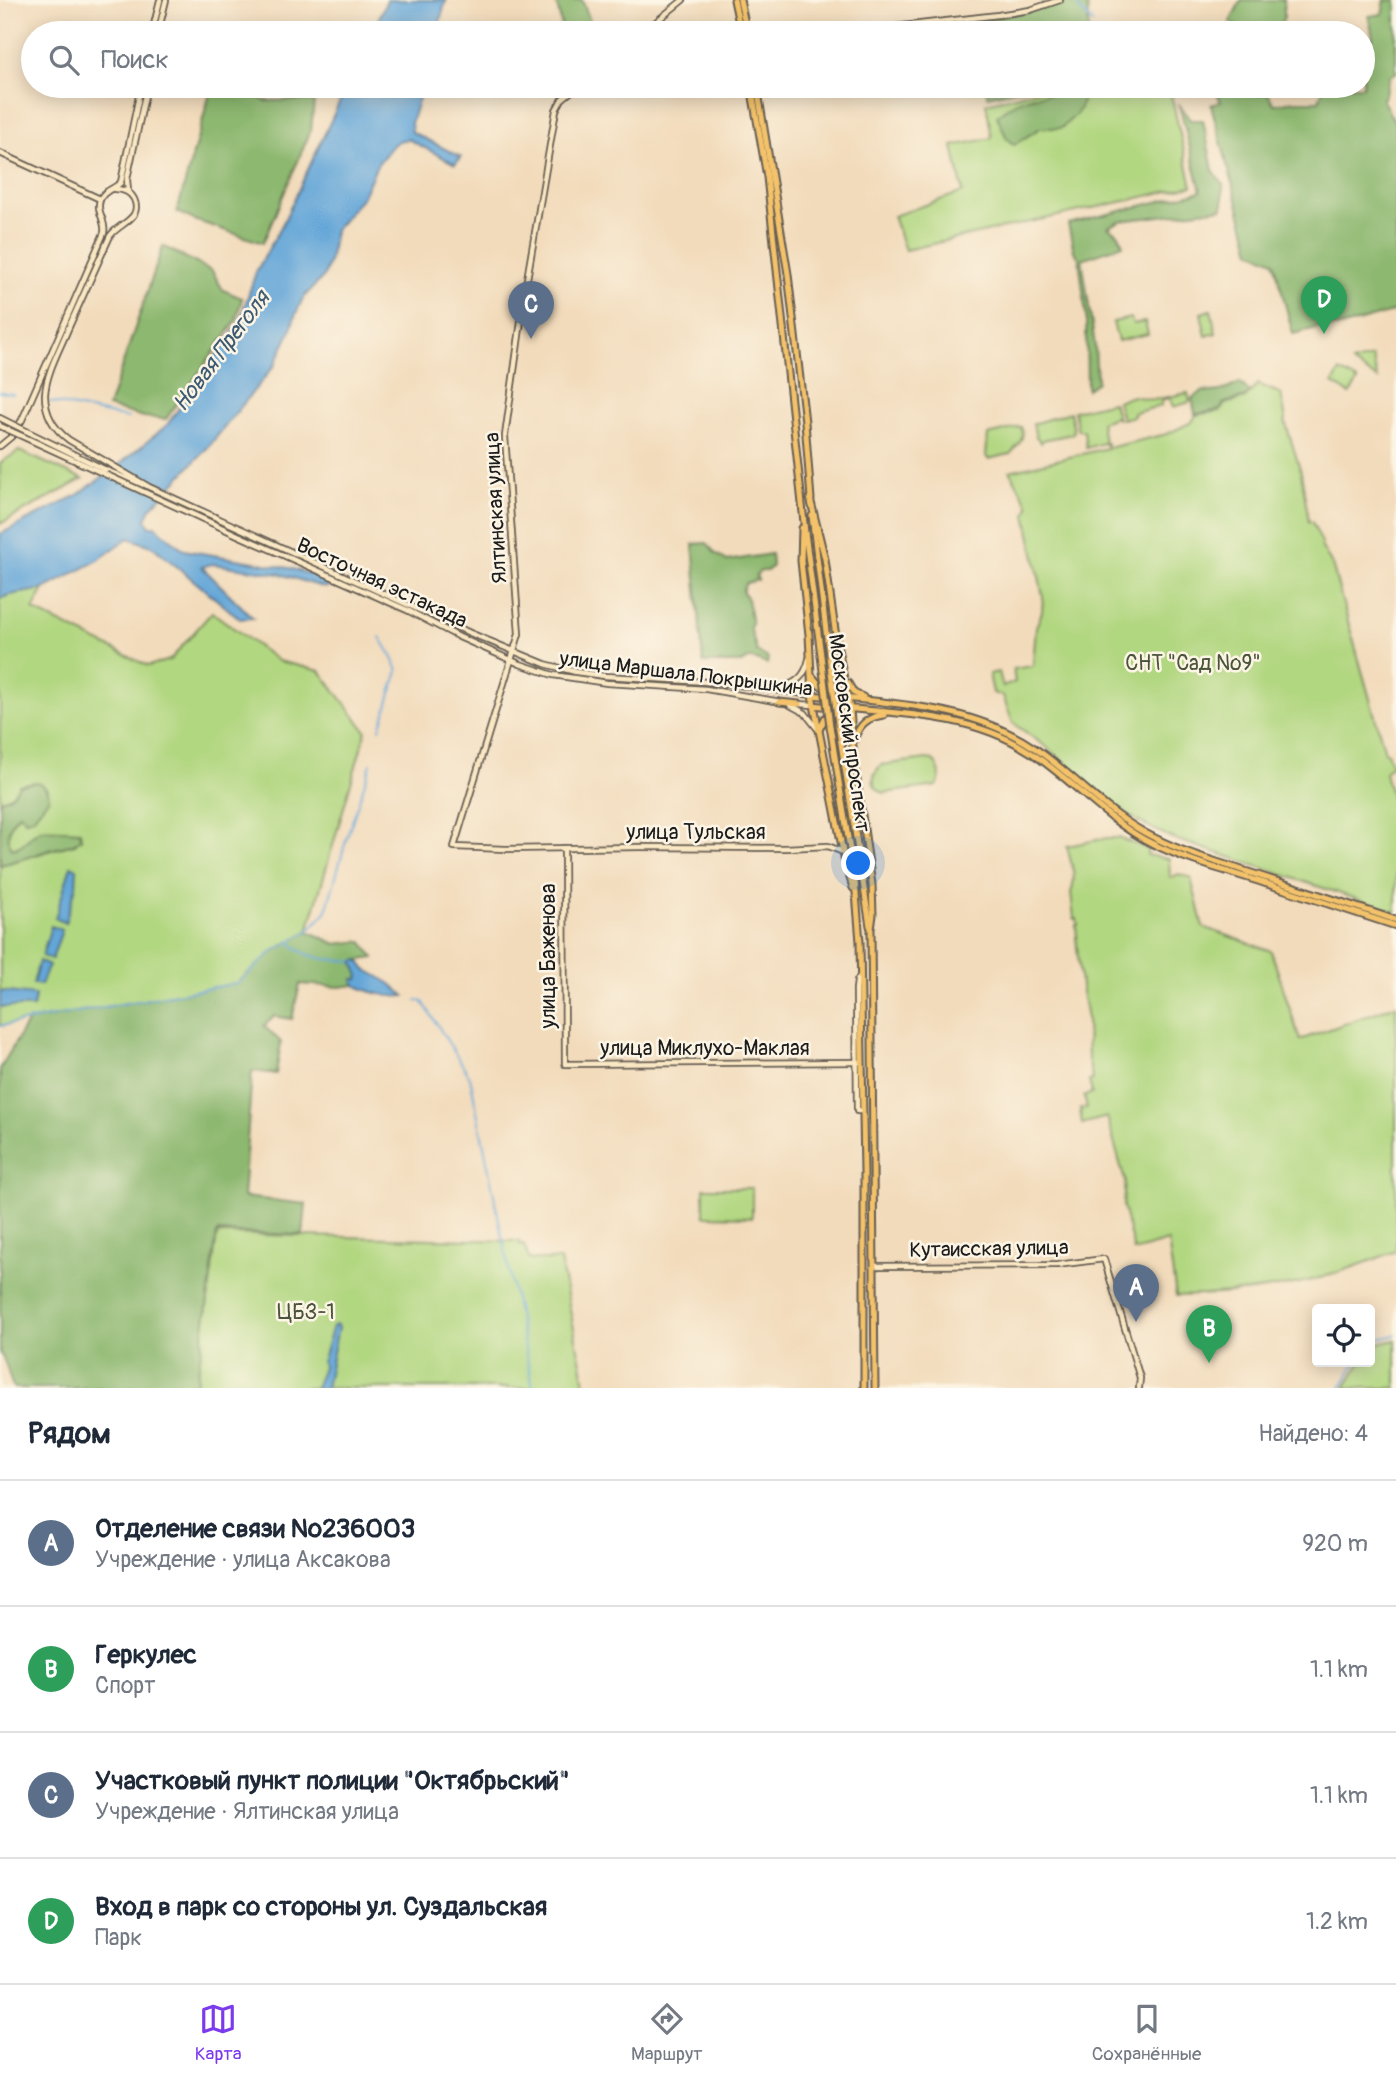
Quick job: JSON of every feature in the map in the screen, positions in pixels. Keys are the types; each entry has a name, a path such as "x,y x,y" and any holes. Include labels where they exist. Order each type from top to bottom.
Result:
{"main road":[{"path":"155,21 160,0"},
{"path":"161,21 166,0"},
{"path":"657,21 683,0"},
{"path":"734,0 738,21"},
{"path":"740,0 744,21"},
{"path":"946,21 1030,10 1060,0"},
{"path":"0,446 11,437 19,425 104,233 105,225 99,210 100,199 121,181 138,98"},
{"path":"128,192 127,179 144,98"},
{"name":"Ялтинская улица","path":"454,847 519,634 505,436 526,285 556,110 563,98"},
{"name":"Московский проспект","path":"753,98 770,196 802,504 830,726 857,897 860,1111 864,1172 864,1388"},
{"name":"Московский проспект","path":"759,98 788,274 804,413 810,498 838,724 871,929"},
{"path":"0,153 100,199"},
{"path":"114,188 128,192 135,201 135,211 130,221 120,225 110,236 57,354 46,388 47,411 55,428 66,438 149,487"},
{"path":"770,196 777,199"},
{"path":"103,220 120,225"},
{"path":"778,275 783,278 788,274"},
{"path":"0,418 106,470 149,487"},
{"name":"Восточная эстакада","path":"0,426 407,610 511,660"},
{"name":"Восточная эстакада","path":"149,487 514,651"},
{"path":"810,498 825,559 835,632 850,709 853,750 872,884 875,1388"},
{"path":"802,504 801,561 813,705 844,853 857,897"},
{"name":"улица Маршала Покрышкина","path":"514,651 556,668 591,674 715,682 950,712 994,726 1034,747 1114,813 1154,838 1194,854 1396,920"},
{"path":"770,690 790,685 800,679 807,669 810,652"},
{"name":"улица Маршала Покрышкина","path":"511,660 553,676 573,679 706,689 779,702 962,722 1009,740 1040,759 1115,821 1163,848 1396,926"},
{"path":"810,671 818,685 832,687 841,683 843,671"},
{"path":"843,671 854,693 877,701"},
{"path":"779,702 805,712 819,732"},
{"path":"853,750 858,730 864,722 876,716 900,714"},
{"path":"819,732 826,716 839,716 846,719 852,735"},
{"path":"839,828 838,837 828,846 844,853"},
{"name":"улица Тульская","path":"454,847 828,846"},
{"name":"улица Баженова","path":"564,848 565,1064"},
{"path":"859,1062 856,1072 860,1111"},
{"name":"улица Миклухо-Маклая","path":"565,1064 859,1062"},
{"path":"846,1064 856,1072"},
{"path":"864,1172 874,1171"},
{"name":"Кутаисская улица","path":"874,1266 1057,1265 1104,1259 1140,1378 1139,1388"}],"green space":[{"path":"556,0 582,0 590,21 560,21"},
{"path":"1042,0 1043,9 1070,0 1087,0 1088,21 976,21 1042,9"},
{"path":"1241,0 1284,0 1282,21 1230,21"},
{"path":"1385,0 1396,0 1396,73 1390,75 1382,99 1396,125 1396,311 1340,327 1324,326 1293,334 1274,261 1251,251 1211,105 1221,102 1219,98 1270,98 1274,104 1319,101 1320,98 1375,98 1375,21 1370,21 1369,16 1382,14"},
{"path":"209,98 314,102 311,130 263,243 177,212"},
{"path":"1006,98 1172,98 1192,186 905,250 893,216 963,192 953,146 992,138 986,103"},
{"path":"1082,98 1079,110 1061,128 1040,128 1014,145 1007,139 997,116 1006,108 1026,99"},
{"path":"1179,104 1190,120 1203,120 1213,170 1223,184 1223,208 1120,221 1108,227 1119,235 1123,245 1082,259 1095,346 1097,382 1087,389 1086,316 1079,258 1074,251 1068,224 1201,191"},
{"path":"163,246 212,271 223,290 242,298 236,321 166,419 144,417 108,407"},
{"path":"1211,310 1216,333 1206,336 1201,313"},
{"path":"1131,318 1133,324 1145,322 1148,334 1118,341 1113,322"},
{"path":"1372,357 1378,379 1352,363"},
{"path":"1340,371 1358,381 1350,394 1333,383"},
{"path":"1240,383 1250,392 1246,397 1224,403 1220,410 1195,414 1192,398 1204,391 1227,389"},
{"name":"СНТ \"Сад №9\"","path":"1258,384 1281,394 1285,421 1301,472 1309,522 1312,522 1332,565 1385,752 1392,766 1385,773 1396,814 1396,912 1172,838 1139,822 1013,723 1003,696 993,693 989,674 999,672 1003,687 1015,682 1013,669 1033,666 1036,627 1042,612 1043,596 1026,514 1029,506 1010,471 1167,434 1192,422 1196,415 1220,411 1225,404 1245,398"},
{"path":"1188,393 1190,402 1173,407 1170,398 1161,400 1161,406 1133,413 1134,416 1122,419 1117,401 1133,396 1153,400"},
{"path":"1113,402 1118,420 1116,417 1101,422 1104,443 1107,443 1107,446 1103,443 1086,448 1084,431 1078,430 1074,411"},
{"path":"1070,412 1074,431 1072,434 1043,440 1041,443 1039,441 1033,424"},
{"path":"1021,427 1022,438 1010,454 988,459 988,435"},
{"path":"19,451 83,479 0,524 0,463"},
{"path":"707,543 727,561 771,554 772,566 767,571 760,571 756,575 758,580 746,583 742,591 747,597 752,624 750,627 757,652 768,658 767,664 751,658 741,663 703,663 693,544"},
{"path":"44,589 33,610 148,666 170,660 212,612 278,661 320,671 366,731 308,931 272,952 238,983 0,1026 0,1007 33,1007 35,996 0,991 0,865 75,844 49,830 38,833 11,849 9,830 12,822 24,811 49,798 48,791 42,784 0,800 0,599"},
{"path":"933,760 939,769 937,786 884,793 876,788 874,777 881,765"},
{"path":"35,782 45,787 49,798 33,818 25,820 20,813 13,820 9,834 11,849 20,846 43,829 80,831 81,839 70,845 0,865 0,800 11,795 19,785"},
{"path":"1119,838 1148,849 1147,855 1169,859 1170,878 1179,874 1191,878 1203,927 1271,951 1300,1040 1396,1005 1396,1251 1308,1281 1242,1292 1176,1296 1168,1241 1134,1251 1123,1206 1125,1181 1107,1117 1082,1124 1080,1109 1087,1108 1084,1096 1092,1093 1089,1081 1093,1080 1088,1060 1087,1018 1076,937 1078,925 1077,919 1074,918 1071,893 1074,874 1067,846"},
{"path":"308,931 336,944 362,941 374,958 353,961 359,975 358,979 353,979 355,985 340,987 300,984 292,1019 274,1016 264,1026 281,1042 276,1074 252,1071 243,1197 306,1204 303,1235 217,1232 196,1388 14,1388 0,1354 0,1069 28,1021 237,983 272,952"},
{"path":"704,1188 752,1188 752,1217 704,1216"},
{"name":"ЦБЗ-1","path":"217,1234 519,1241 520,1246 524,1245 529,1259 560,1260 586,1388 196,1388"},
{"path":"1396,1340 1396,1388 1345,1388 1358,1367 1375,1367 1375,1342 1378,1344"}],"water":[{"path":"387,0 446,0 440,21 377,21"},
{"name":"Новая Преголя","path":"341,98 419,98 411,123 412,132 461,157 455,164 408,139 393,145 377,165 363,196 335,230 324,276 303,298 274,366 210,445 151,508 146,519 150,526 155,526 184,550 289,568 328,579 329,586 325,588 280,574 212,564 202,567 253,618 240,619 152,546 128,538 97,561 44,589 0,599 0,534 76,496 167,425 239,323 256,272 283,223"},
{"path":"71,866 77,869 76,887 65,923 55,918"},
{"path":"51,926 62,930 52,959 42,956"},
{"path":"359,960 365,969 390,983 405,996 379,994 355,985 353,979 358,979 359,976 353,961"},
{"path":"39,961 49,965 41,985 33,984"},
{"path":"0,991 35,995 33,1007 0,1007"},
{"path":"337,1325 326,1388 315,1388 333,1326"}],"waterway":[{"path":"1075,0 1091,21"},
{"path":"0,392 13,394"},
{"path":"50,402 128,418"},
{"path":"380,637 398,671 380,729"},
{"path":"0,1026 238,983 272,952 308,931 326,912 371,764"},
{"path":"290,942 311,956 353,961"},
{"path":"416,1000 423,1002 470,1077 533,1388"},
{"path":"1375,1340 1396,1335"},
{"path":"1341,1388 1353,1367"}],"place":[{"name":"Вход в парк со стороны ул. Суздальская","path":"1324,334"},
{"name":"Участковый пункт полиции \"Октябрьский\"","path":"531,339"},
{"name":"Отделение связи №236003","path":"1136,1322"},
{"name":"Геркулес","path":"1209,1363"}]}
